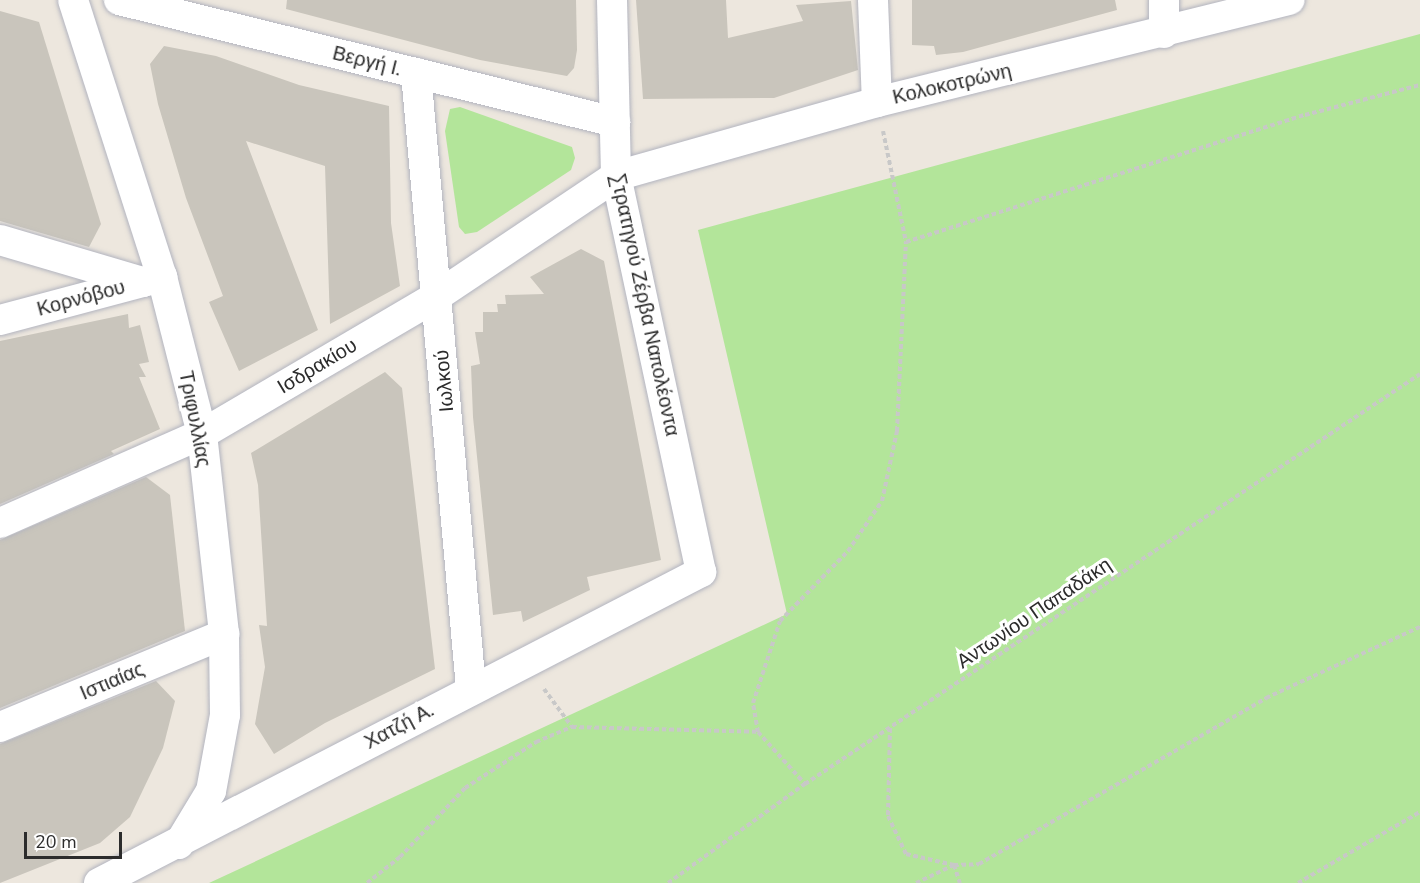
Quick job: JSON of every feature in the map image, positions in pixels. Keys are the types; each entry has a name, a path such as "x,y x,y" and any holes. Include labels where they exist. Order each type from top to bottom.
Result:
{"street":[{"name":"Τριφυλλίας","path":"73,0 152,279 202,434 224,634 225,715 212,791 179,843"},
{"name":"Βεργή Ι.","path":"119,0 615,122"},
{"name":"Στρατηγού Ζέρβα Ναπολέοντα","path":"612,0 616,176 701,572"},
{"path":"873,0 877,102"},
{"path":"1164,0 1164,33"},
{"name":"Κολοκοτρώνη","path":"616,176 877,102 1164,33 1290,0"},
{"name":"Ιωλκού","path":"416,73 471,688"},
{"name":"Ισδρακίου","path":"0,523 202,434 436,296 616,176"},
{"path":"0,240 152,279"},
{"name":"Κορνόβου","path":"0,320 152,279"},
{"name":"Χατζή Α.","path":"99,883 471,688 701,572"},
{"name":"Ιστιαίας","path":"0,728 224,634"}],"path":[{"path":"906,242 1305,115 1420,85"},
{"path":"806,784 758,732 753,704 780,621 848,551 882,501 897,431 906,242 877,102"},
{"name":"Αντωνίου Παπαδάκη","path":"668,883 890,727 1420,374"},
{"path":"890,727 888,816 906,854 954,866 979,864 1266,698 1420,627"},
{"path":"524,662 572,727"},
{"path":"367,883 400,857 465,788 536,742 572,727 758,732"},
{"path":"1298,883 1420,812"},
{"path":"916,883 954,866"},
{"path":"954,866 960,883"}],"green space":[{"path":"1420,34 1420,883 209,883 787,614 698,230"},
{"path":"460,107 572,147 575,158 571,170 477,232 465,234 459,227 445,131 450,109"}],"building":[{"path":"287,0 576,0 577,50 574,68 567,76 480,60 286,9"},
{"path":"636,0 726,0 728,38 803,21 796,5 851,1 858,70 774,98 643,99"},
{"path":"912,0 1115,0 1117,10 963,52 936,55 934,46 912,45"},
{"path":"0,11 39,22 101,224 89,247 0,221"},
{"path":"164,46 216,56 299,85 389,106 391,223 400,286 330,324 325,166 246,141 318,330 239,371 209,302 223,296 186,198 158,104 150,64"},
{"path":"581,249 604,261 661,560 587,577 590,590 523,622 521,611 493,615 473,417 471,366 480,364 475,332 483,332 483,312 498,312 497,304 506,304 505,295 544,294 530,277"},
{"path":"128,314 129,328 140,325 149,362 139,364 146,377 139,377 160,429 111,451 114,454 0,504 0,341"},
{"path":"385,372 402,388 435,669 325,723 274,754 255,724 265,667 259,625 267,626 258,485 251,453"},
{"path":"146,477 170,495 185,631 0,708 0,540"},
{"path":"156,681 175,701 163,748 130,817 100,843 0,883 0,744"}]}
